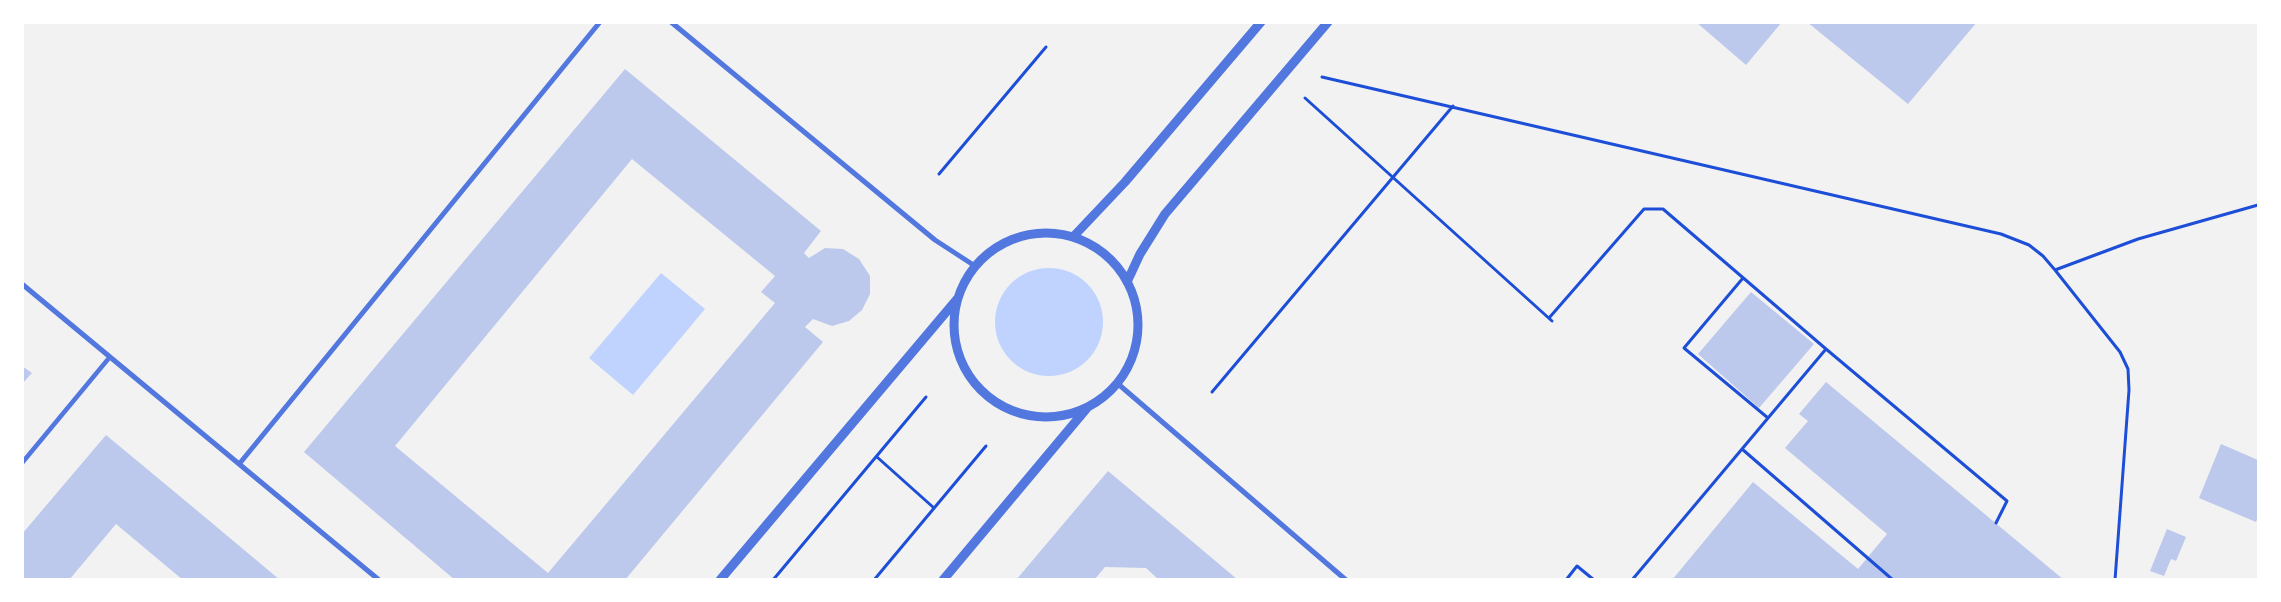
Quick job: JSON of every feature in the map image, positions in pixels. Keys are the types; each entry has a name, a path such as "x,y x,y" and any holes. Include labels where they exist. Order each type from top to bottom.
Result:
{"street":[{"path":"240,462 600,22"},
{"path":"672,22 935,240 975,266"},
{"path":"1073,237 1125,182 1261,22"},
{"path":"1127,282 1140,254 1165,214 1328,22"},
{"path":"1052,233 1073,237 1090,244 1104,254 1117,267 1127,282 1135,302 1138,323 1136,345 1129,365 1117,383 1104,396 1089,406 1067,414 1043,416 1019,412 997,402 978,387 964,368 956,345 954,321 958,298 965,281 975,266 990,251 1009,240 1023,236 1052,233"},
{"path":"22,284 110,358 240,462 380,580"},
{"path":"720,580 958,298"},
{"path":"22,463 110,358"},
{"path":"1117,383 1346,580"},
{"path":"944,580 1089,406"}],"path":[{"path":"939,174 1046,47"},
{"path":"1322,78 1452,106 2002,234 2029,246 2044,256 2120,352 2128,370 2129,390 2115,580"},
{"path":"1305,98 1551,319 1644,209 1663,209 2007,501 1996,523"},
{"path":"1212,392 1452,106"},
{"path":"2055,270 2138,238 2258,205"},
{"path":"1743,278 1684,348 1768,418"},
{"path":"1632,580 1826,349"},
{"path":"773,580 926,397"},
{"path":"874,580 986,446"},
{"path":"1742,449 1893,580"},
{"path":"877,457 934,508"},
{"path":"1566,580 1577,566 1594,580"}],"water":[{"path":"1049,268 1070,272 1087,284 1099,301 1103,322 1099,343 1087,360 1070,372 1049,376 1028,372 1011,360 999,343 995,322 999,301 1011,284 1028,272"},
{"path":"661,273 705,309 633,395 589,358"}],"building":[{"path":"1696,22 1782,22 1746,65"},
{"path":"1807,22 1977,22 1908,104"},
{"path":"625,69 821,231 804,253 809,258 825,248 843,249 859,259 870,276 870,294 862,310 849,321 832,326 813,319 805,327 823,342 625,580 455,580 304,452","holes":["632,159 775,276 761,292 775,303 548,573 395,446"]},
{"path":"1751,292 1814,344 1759,408 1698,354"},
{"path":"22,366 32,373 22,384"},
{"path":"1826,382 2064,580 1672,580 1753,482 1858,569 1887,534 1785,448 1808,421 1799,414"},
{"path":"106,435 280,580 183,580 116,524 69,580 22,580 22,534"},
{"path":"2221,444 2258,460 2258,517 2256,522 2199,498"},
{"path":"1108,471 1238,580 1159,580 1146,568 1105,567 1094,580 1016,580"},
{"path":"2167,529 2186,537 2176,561 2171,559 2164,576 2150,571"}]}
